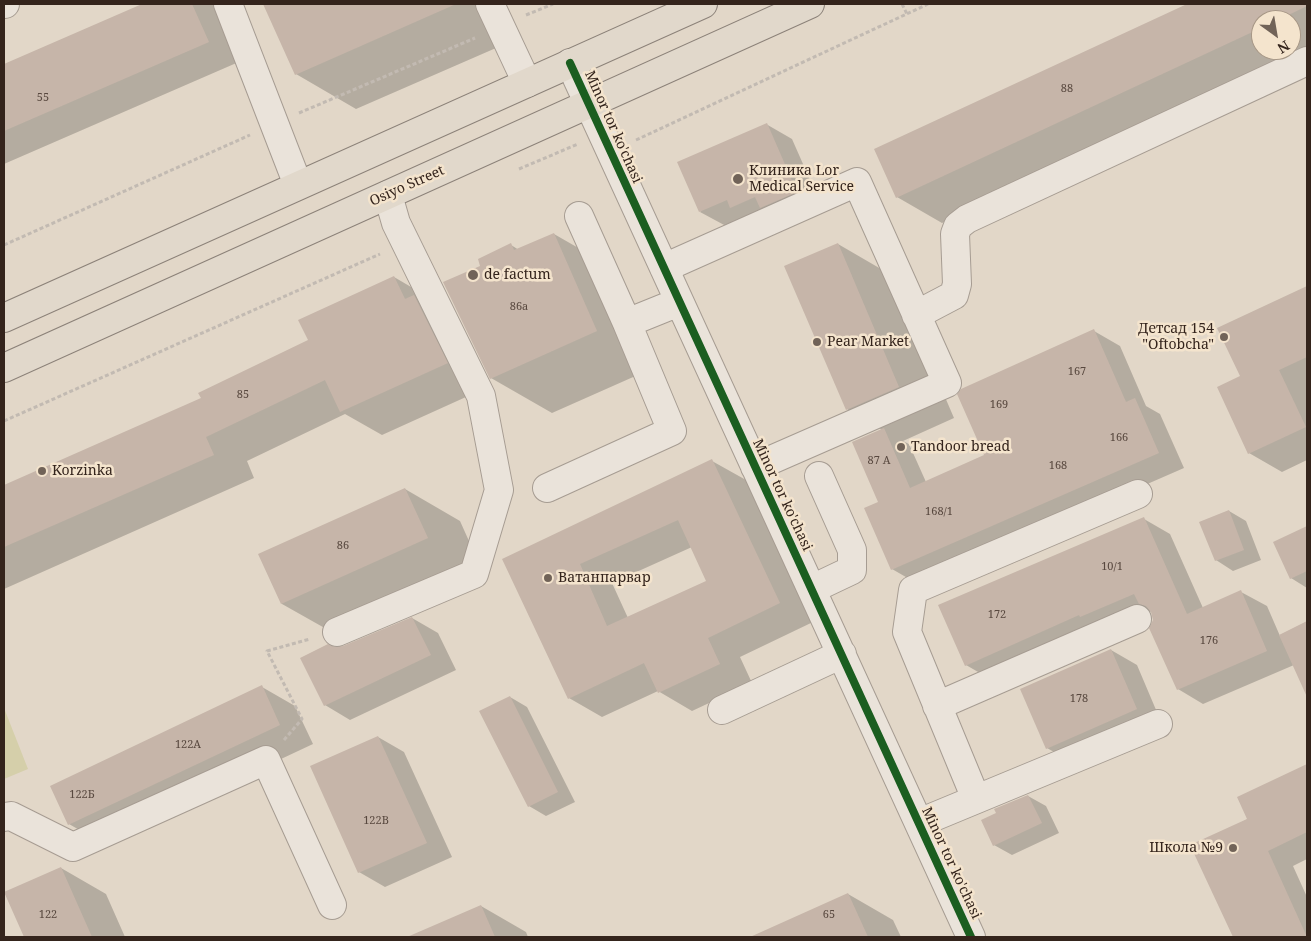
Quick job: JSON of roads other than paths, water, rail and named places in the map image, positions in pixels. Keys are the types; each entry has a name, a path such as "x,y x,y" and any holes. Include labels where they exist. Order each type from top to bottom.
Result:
{"main road":[{"name":"Osiyo Street","path":"4,368 810,4"},
{"path":"4,318 570,64 687,7"}],"street":[{"path":"228,4 298,185"},
{"path":"490,4 527,83"},
{"path":"916,316 954,295 958,284 955,234 958,226 967,219 1307,61"},
{"name":"Minor tor ko'chasi","path":"570,64 971,937"},
{"path":"664,268 857,182 947,383 756,468"},
{"path":"337,632 474,574 499,490 480,396 396,223 388,195"},
{"path":"548,488 672,431 627,323 579,216"},
{"path":"627,323 679,302"},
{"path":"812,589 852,570 852,550 819,476"},
{"path":"976,799 907,632 913,590 1138,494"},
{"path":"937,706 1137,618"},
{"path":"722,710 842,654"},
{"path":"919,823 1158,724"},
{"path":"4,818 11,816 73,847 266,760 332,905"}],"place":[{"name":"Клиника Lor Medical Service","path":"738,179"},
{"name":"de factum","path":"473,275"},
{"name":"Детсад 154 \"Oftobcha\"","path":"1224,337"},
{"name":"Pear Market","path":"817,342"},
{"name":"Tandoor bread","path":"901,447"},
{"name":"Korzinka","path":"42,471"},
{"name":"Ватанпарвар","path":"548,578"},
{"name":"Школа №9","path":"1233,848"}]}
